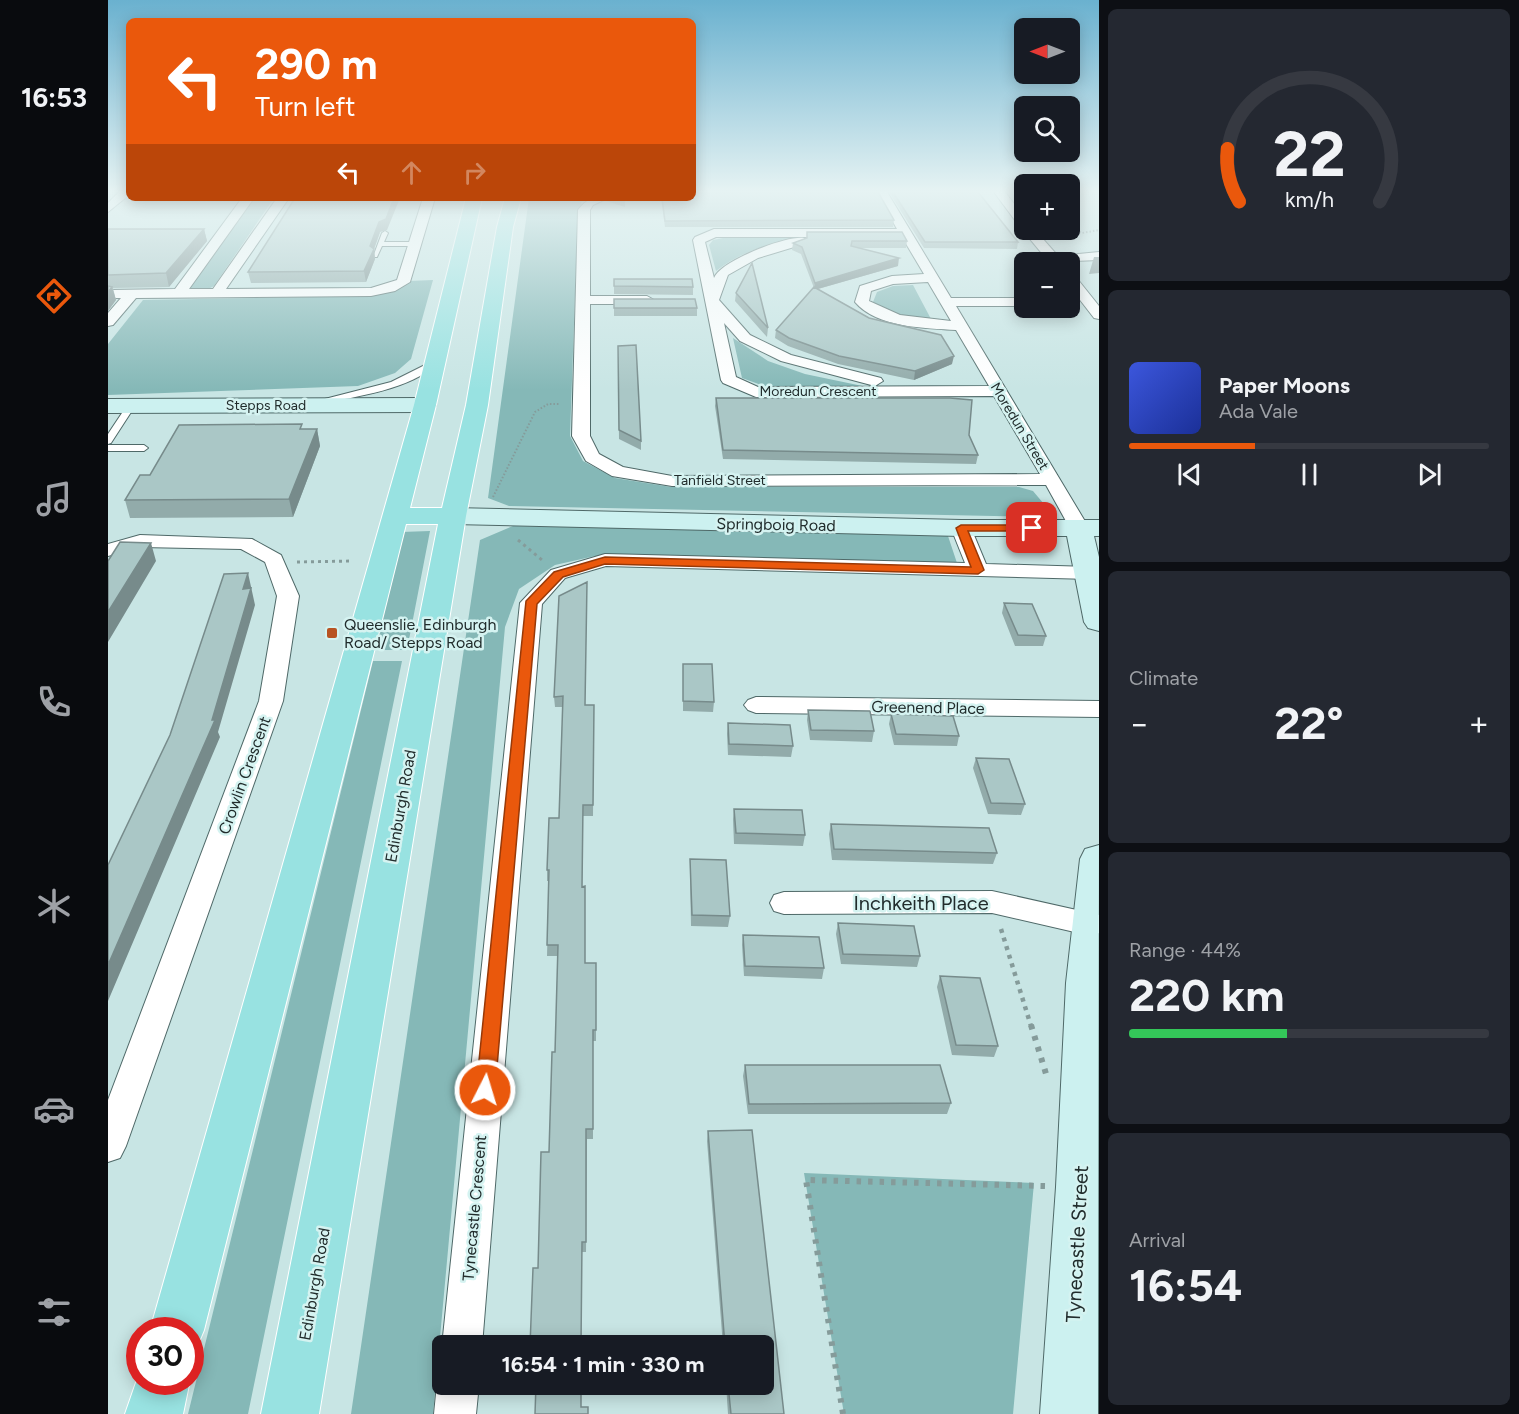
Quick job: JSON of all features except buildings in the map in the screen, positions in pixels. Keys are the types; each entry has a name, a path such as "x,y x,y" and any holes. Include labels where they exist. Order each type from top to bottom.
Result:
{"main road":[{"name":"Edinburgh Road","path":"290,1414 453,516 451,405 434,364 460,258"},
{"name":"Edinburgh Road","path":"180,1317 395,516 451,405 496,258"},
{"name":"Stepps Road","path":"108,406 451,405"},
{"path":"395,516 453,516"},
{"name":"Springboig Road","path":"453,516 961,528 1089,528"},
{"path":"1089,528 1090,573 1099,622"},
{"name":"Tynecastle Street","path":"1068,1414 1093,984 1092,924 1099,859"},
{"path":"154,1414 159,1395"}],"street":[{"path":"179,294 205,258"},
{"path":"217,293 241,258"},
{"path":"108,294 371,292 390,288 403,282 411,258"},
{"name":"Tanfield Street","path":"583,258 581,436 592,457 618,472 672,481 1052,479"},
{"name":"Moredun Crescent","path":"701,258 706,301 729,380 756,392 999,391"},
{"name":"Moredun Crescent","path":"706,301 722,273 749,258"},
{"name":"Moredun Street","path":"919,258 1052,479 1089,528"},
{"path":"931,278 892,280 865,289 862,302 877,313 917,324 960,326"},
{"path":"1080,292 1099,315"},
{"path":"108,322 132,294"},
{"path":"582,300 665,300"},
{"name":"Moredun Crescent","path":"706,301 745,338 786,358 843,375 919,391"},
{"path":"945,302 1014,302"},
{"path":"1080,302 1088,302"},
{"path":"961,528 978,570"},
{"path":"108,550 140,541 245,543 274,559 275,563"},
{"path":"558,574 605,560 1090,573"},
{"name":"Crowlin Crescent","path":"108,1146 271,701 288,596 275,563"},
{"name":"Tynecastle Crescent","path":"463,1335 531,603 558,574"},
{"name":"Greenend Place","path":"756,705 1099,709"},
{"name":"Inchkeith Place","path":"784,903 992,902 1092,924"},
{"path":"455,1414 457,1395"}],"lane":[{"path":"290,405 377,390 402,381 434,364"},
{"path":"108,441 131,406"},
{"path":"108,448 144,448"}],"path":[{"path":"548,404 535,412 493,498 507,517 497,522 558,574"},
{"path":"275,563 353,561"},
{"path":"992,902 1049,1084"},
{"path":"843,1414 806,1180 1081,1187"}],"shaded area":[{"path":"211,258 233,258 214,286 205,291 192,290 189,287"},
{"path":"521,258 576,258 570,436 583,461 615,478 671,487 1019,487 1033,491 1049,510 1038,517 509,506 488,498"},
{"path":"712,258 736,258 727,263 716,271"},
{"path":"433,280 411,359 395,373 358,386 108,395 108,344 143,300 372,296 409,281"},
{"path":"913,285 931,319 900,315 873,302 877,292 893,286"},
{"path":"733,338 768,361 805,374 872,388 764,386 742,378"},
{"path":"513,526 947,533 957,563 595,556 555,565 519,589 505,627 440,1335 432,1335 432,1395 435,1395 433,1414 351,1414 480,540"},
{"path":"430,531 407,650 374,650 401,532"},
{"path":"373,661 402,661 248,1414 188,1414 193,1395 204,1395 204,1349"},
{"path":"804,1173 1034,1183 1013,1414 844,1414"}],"place":[{"name":"Queenslie, Edinburgh Road/ Stepps Road","path":"332,633"}],"route":[{"path":"485,1090 531,603 558,574 605,560 978,570 961,528 1032,528"}]}
